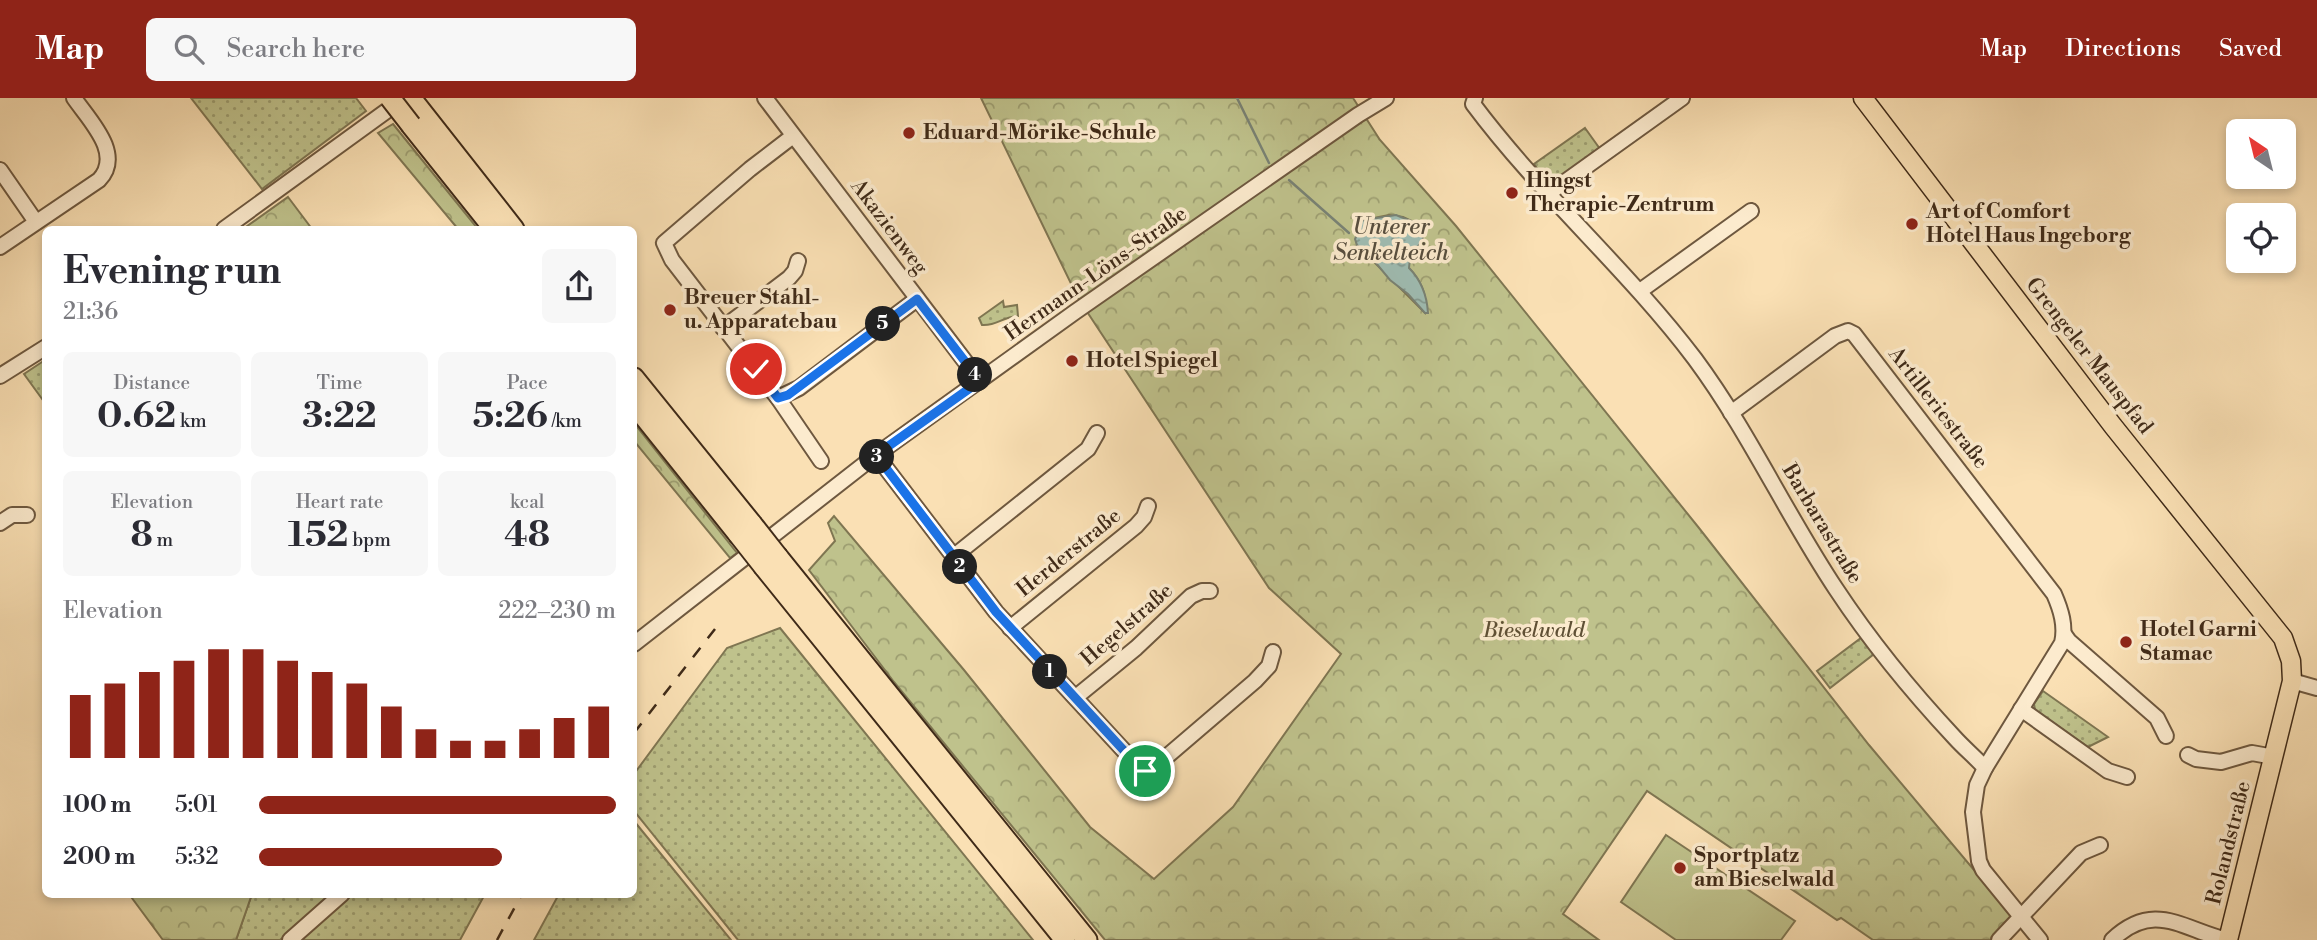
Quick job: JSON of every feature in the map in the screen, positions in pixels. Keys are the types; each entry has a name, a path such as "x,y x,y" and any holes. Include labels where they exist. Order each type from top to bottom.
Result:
{"highway":[{"path":"390,98 417,120 511,226"},
{"path":"411,98 417,120 492,226"},
{"path":"637,382 745,529 1065,940"},
{"path":"637,407 745,529"},
{"path":"771,562 1087,940"}],"main road":[{"name":"Grengeler Mauspfad","path":"1863,98 2113,426 2283,638"},
{"name":"Rolandstraße","path":"2228,940 2292,681 2291,661 2283,638"}],"street":[{"path":"0,247 99,180 106,172 108,153 102,138 74,98"},
{"path":"228,226 404,98"},
{"name":"Akazienweg","path":"765,98 980,381"},
{"name":"Hermann-Löns-Straße","path":"637,642 876,455 1358,115 1387,98"},
{"name":"Barbarastraße","path":"1475,98 1473,104 1502,143 1640,291 1695,360 1731,413 1807,544 1843,600 1918,697 1984,768"},
{"path":"1548,194 1682,98"},
{"path":"793,136 664,243 672,260 778,398 821,461"},
{"path":"0,170 36,222"},
{"path":"1640,291 1751,211"},
{"path":"723,328 789,278 798,261"},
{"path":"778,398 799,388 917,299"},
{"name":"Artilleriestraße","path":"1731,413 1835,336 1848,331 1854,334 2054,594 2062,612 2064,634"},
{"path":"0,376 42,350"},
{"path":"953,557 1088,449 1097,433"},
{"path":"876,455 1010,628 1140,768 1151,771 1223,710 1269,666 1273,652"},
{"name":"Herderstraße","path":"1010,628 1136,526 1144,517 1148,506"},
{"path":"0,523 12,515 27,515"},
{"name":"Hegelstraße","path":"1076,697 1136,648 1191,596 1210,591"},
{"path":"2040,940 1983,870 1976,846 1973,812 1984,768 2058,651 2064,634"},
{"path":"2064,634 2157,718 2165,736"},
{"path":"2292,681 2317,688"},
{"path":"2021,709 2108,771 2127,777"},
{"name":"Rolandstraße","path":"2188,755 2221,762 2252,753 2274,757"},
{"path":"1999,940 2081,853 2100,845"},
{"path":"290,940 337,898"},
{"path":"2112,940 2136,923 2154,918 2174,921 2228,940"}],"green space":[{"path":"191,98 356,98 366,111 262,189"},
{"name":"Bieselwald","path":"981,98 1353,98 1380,140 1456,226 1869,745 2012,918 1993,940 1873,940 1841,918 1837,920 1647,791 1563,914 1599,940 1105,940 894,682 809,570 835,541 828,523 834,516 964,670 1090,827 1154,879 1233,807 1341,654 1269,588 1078,298","holes":["1389,215 1416,223 1420,244 1409,260 1409,268 1423,289 1425,313 1357,245 1356,238 1364,220"]},
{"path":"393,124 476,226 456,226 378,133"},
{"path":"1585,128 1600,149 1557,179 1545,179 1534,164"},
{"path":"288,197 310,226 247,226"},
{"path":"1003,301 1004,307 1017,305 1018,316 982,325 979,318"},
{"path":"42,362 42,399 24,374"},
{"path":"637,427 737,553 730,558 637,445"},
{"path":"780,628 1033,940 738,940 637,815 637,770 727,648"},
{"path":"1861,638 1874,654 1830,688 1817,671"},
{"path":"2043,691 2108,737 2088,747 2035,710 2034,704"},
{"path":"637,825 731,940 534,940 557,898 637,898"},
{"name":"Sportplatz am Bieselwald","path":"1666,835 1795,921 1781,940 1676,940 1621,902"},
{"path":"132,898 251,898 236,940 163,940"},
{"path":"251,898 327,898 280,940 236,940"},
{"path":"348,898 483,898 460,940 301,940"}],"water":[{"name":"Unterer Senkelteich","path":"1396,215 1421,225 1423,239 1412,256 1409,268 1423,289 1428,313 1390,280 1357,245 1355,239 1359,223 1364,220"}],"waterway":[{"path":"1237,98 1269,163"},
{"path":"1289,180 1349,233"}],"railway":[{"path":"637,729 715,629"},
{"path":"497,940 520,898"}],"place":[{"name":"Eduard-Mörike-Schule","path":"909,133"},
{"name":"Hingst Therapie-Zentrum","path":"1512,193"},
{"name":"Art of Comfort Hotel Haus Ingeborg","path":"1912,224"},
{"name":"Breuer Stahl- u. Apparatebau","path":"670,310"},
{"name":"Hotel Spiegel","path":"1072,361"},
{"name":"Hotel Garni Stamac","path":"2126,642"},
{"name":"Sportplatz am Bieselwald","path":"1680,868"}],"route":[{"path":"756,369 778,398 788,395 917,299 980,381 876,455 996,612 1145,771"}]}
